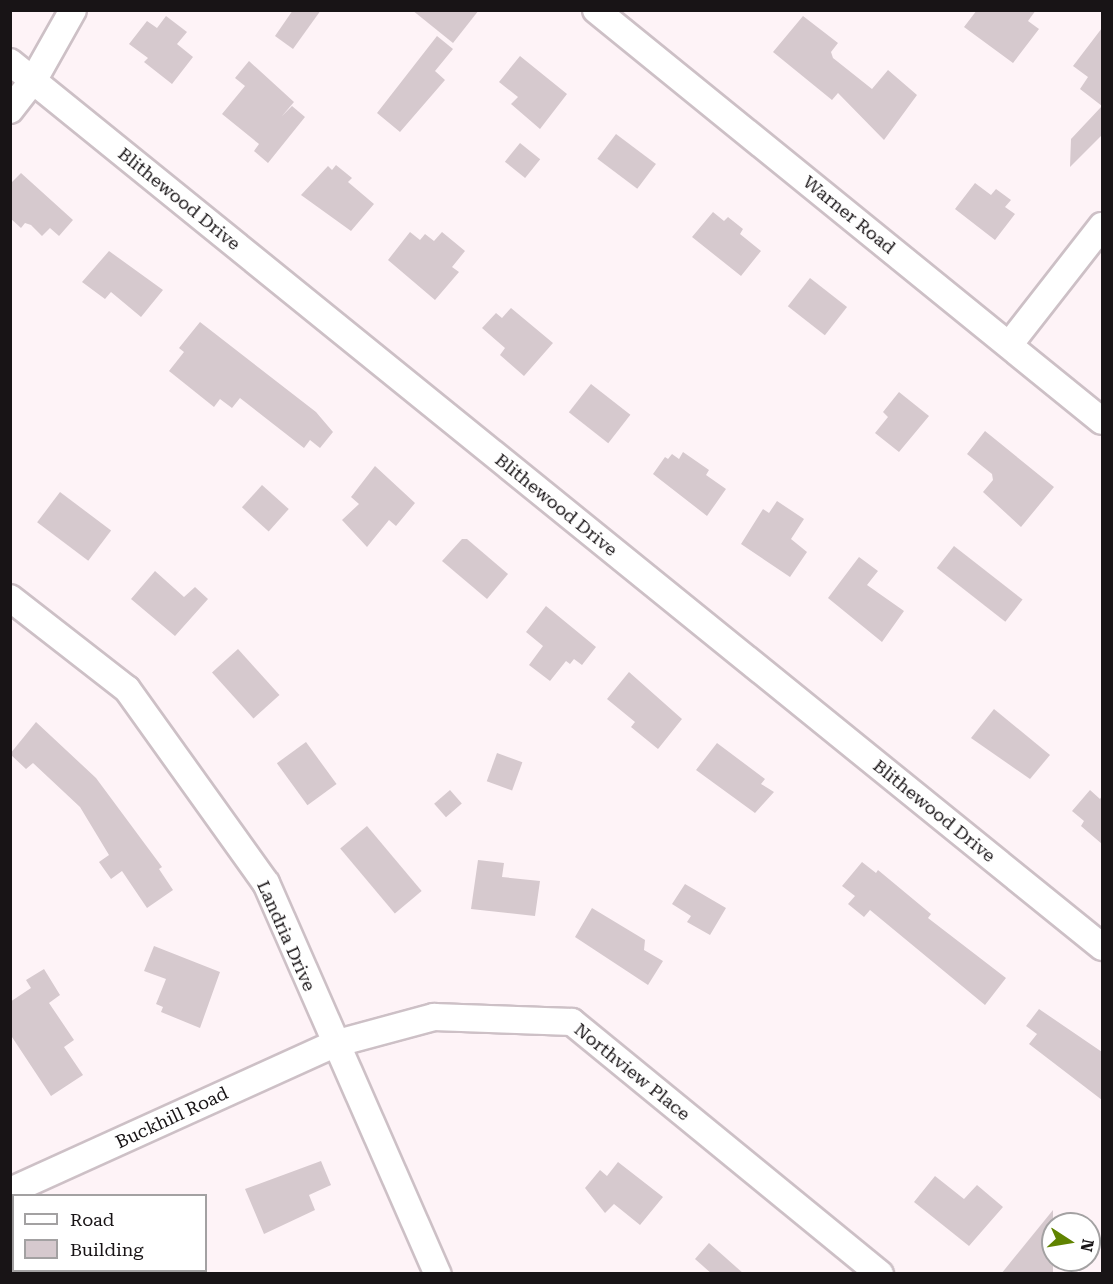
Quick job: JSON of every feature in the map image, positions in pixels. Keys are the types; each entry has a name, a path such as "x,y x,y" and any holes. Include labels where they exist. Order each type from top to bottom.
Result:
{"street":[{"path":"10,110 33,81 73,10"},
{"name":"Warner Road","path":"596,10 1102,421"},
{"name":"Blithewood Drive","path":"10,62 1102,947"},
{"path":"1009,345 1102,226"},
{"name":"Landria Drive","path":"10,598 127,689 266,883 334,1044 438,1274"},
{"name":"Northview Place","path":"334,1044 434,1017 572,1023 880,1274"},
{"name":"Buckhill Road","path":"11,1190 334,1044"}],"building":[{"path":"293,10 321,10 293,49 275,36"},
{"path":"412,10 479,10 453,43"},
{"path":"977,10 1036,10 1028,21 1039,29 1013,63 964,27"},
{"path":"166,16 187,32 177,44 193,57 172,84 144,62 148,58 129,44 147,21 157,28"},
{"path":"803,16 838,43 831,52 833,58 872,89 888,70 917,95 884,140 838,93 832,100 773,52"},
{"path":"1102,28 1102,106 1080,89 1088,77 1073,66"},
{"path":"437,36 453,49 435,71 445,80 400,132 377,113"},
{"path":"520,56 567,94 540,129 511,104 518,97 499,82"},
{"path":"249,61 294,102 282,116 292,106 305,117 268,163 254,151 259,144 222,114 245,86 235,78"},
{"path":"1102,106 1102,135 1070,167 1071,139"},
{"path":"616,134 656,164 637,189 597,159"},
{"path":"520,143 540,159 525,178 505,162"},
{"path":"336,165 352,178 348,182 374,204 351,231 301,195 328,166 332,170"},
{"path":"21,173 73,220 59,236 50,228 42,236 31,225 25,223 21,228 10,218 10,184"},
{"path":"975,183 991,195 996,189 1011,200 1005,207 1015,214 995,240 955,209"},
{"path":"713,212 724,221 728,217 743,229 740,234 761,251 741,276 692,237"},
{"path":"410,232 420,240 425,234 434,241 442,232 465,251 452,267 459,272 435,300 388,260"},
{"path":"109,251 163,290 141,317 111,292 105,299 82,282"},
{"path":"810,278 847,307 825,335 788,306"},
{"path":"511,308 553,343 524,376 500,355 505,348 482,328 496,313 502,318"},
{"path":"200,322 316,412 333,432 320,448 310,440 304,448 240,398 232,408 220,399 214,407 169,371 184,352 179,348"},
{"path":"591,384 630,415 608,443 569,412"},
{"path":"899,392 929,416 899,452 875,433 888,417 883,412"},
{"path":"985,431 1054,487 1021,527 983,492 993,480 992,474 967,454"},
{"path":"683,452 709,470 706,475 726,489 707,516 653,474 665,457 668,459 672,454 679,459"},
{"path":"375,466 415,503 396,526 389,520 367,547 342,520 359,504 351,497"},
{"path":"262,485 289,509 269,531 242,507"},
{"path":"60,492 111,531 88,561 37,522"},
{"path":"777,501 804,519 791,539 807,552 790,577 741,544 763,509 769,513"},
{"path":"462,539 467,539 508,574 487,599 442,561"},
{"path":"954,546 1023,600 1005,622 937,568"},
{"path":"859,557 878,571 867,585 904,611 882,642 828,598"},
{"path":"155,571 184,597 195,587 208,599 175,636 131,599"},
{"path":"546,606 596,647 582,665 574,659 570,664 566,661 550,681 529,665 543,646 526,632"},
{"path":"238,649 279,695 253,718 212,672"},
{"path":"629,672 682,719 658,749 631,727 635,722 607,699"},
{"path":"994,709 1050,755 1030,779 971,738"},
{"path":"36,722 96,778 162,867 159,869 173,890 147,908 122,871 111,879 99,862 109,855 80,807 33,763 26,769 10,754"},
{"path":"306,742 337,784 307,805 277,763"},
{"path":"717,743 765,779 761,784 774,792 755,813 696,770"},
{"path":"497,753 522,762 512,790 487,781"},
{"path":"450,790 462,804 446,817 434,804"},
{"path":"1090,790 1100,799 1102,796 1102,844 1081,826 1084,821 1072,811"},
{"path":"367,826 422,891 395,914 340,848"},
{"path":"478,860 504,863 502,877 540,881 535,916 471,909"},
{"path":"862,862 876,873 878,870 931,914 928,918 1006,978 985,1005 870,910 864,917 848,904 855,896 842,886"},
{"path":"685,884 726,908 710,935 687,922 691,916 672,904"},
{"path":"592,908 645,940 644,950 663,961 648,985 575,937"},
{"path":"154,946 220,972 200,1028 161,1012 163,1007 156,1004 166,979 144,971"},
{"path":"44,969 60,995 49,1003 74,1040 64,1047 83,1075 51,1096 10,1034 10,1002 31,988 26,980"},
{"path":"1039,1009 1102,1052 1102,1100 1029,1044 1037,1034 1026,1026"},
{"path":"321,1161 331,1185 309,1195 315,1210 264,1234 245,1189"},
{"path":"618,1162 663,1197 640,1225 614,1204 605,1213 585,1188 600,1170 607,1176"},
{"path":"935,1176 964,1199 977,1185 1003,1207 969,1246 914,1202"},
{"path":"1041,1225 1041,1272 1053,1272 1053,1274 1001,1274"},
{"path":"709,1243 744,1274 712,1274 695,1259"}]}
